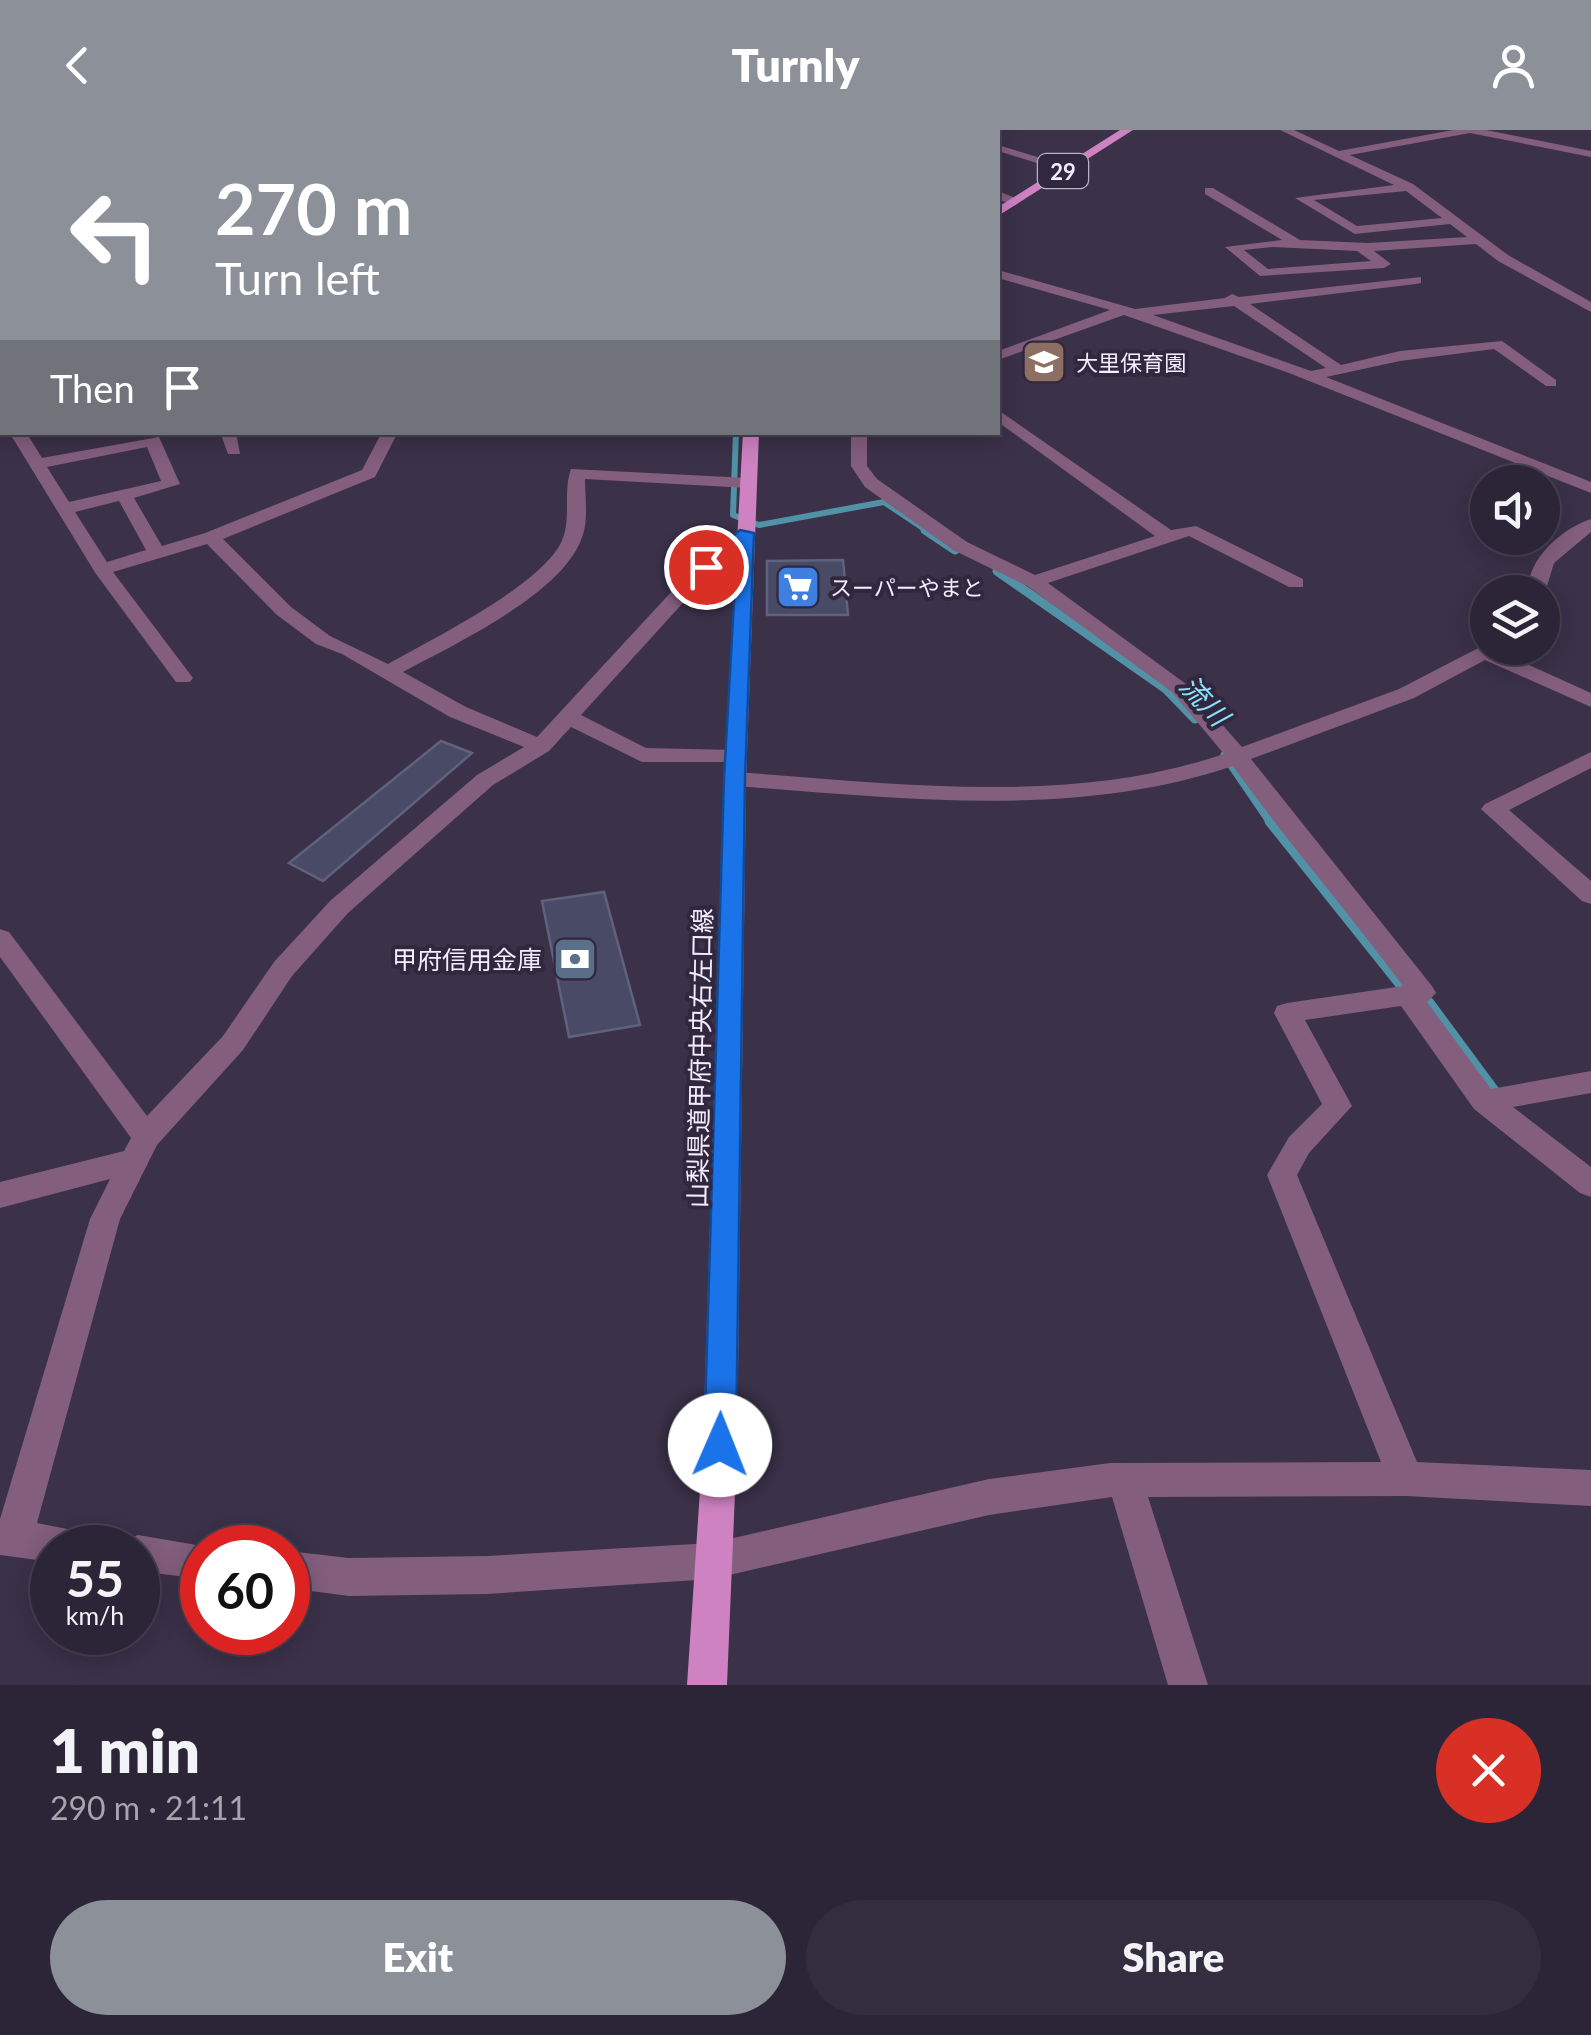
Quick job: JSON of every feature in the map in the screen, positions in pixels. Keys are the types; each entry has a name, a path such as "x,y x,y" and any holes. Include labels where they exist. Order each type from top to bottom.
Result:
{"main road":[{"name":"29","path":"1000,211 1128,130"},
{"name":"山梨県道甲府中央右左口線","path":"707,1685 720,1445 735,768 751,435"}],"street":[{"path":"1290,132 1323,130"},
{"path":"1339,154 1470,130 1591,154"},
{"path":"1290,132 1408,187 1477,240 1591,308"},
{"path":"1000,149 1066,169"},
{"path":"1408,187 1301,198 1355,230 1455,220"},
{"path":"1209,190 1298,244"},
{"path":"1000,196 1014,202"},
{"path":"1360,246 1384,264 1265,273 1232,246 1360,246 1477,240"},
{"path":"1000,275 1127,312 1310,376 1591,488"},
{"path":"1000,355 1127,312 1416,280"},
{"path":"1232,298 1338,370"},
{"path":"1310,376 1400,356 1497,344 1552,383"},
{"path":"1000,415 1169,537"},
{"path":"18,435 102,569 182,678"},
{"path":"102,569 211,538 368,473 388,435"},
{"path":"859,435 859,466 870,482 960,546 1034,582 1179,688 1237,755 1292,831 1342,886 1423,993 1287,1013 1338,1106 1299,1145 1282,1175 1406,1479"},
{"path":"37,464 154,441 170,484 64,509"},
{"path":"386,673 500,608 556,560 572,542 577,473 748,483"},
{"path":"124,495 157,553"},
{"path":"1535,575 1545,559 1591,524"},
{"path":"7,1538 105,1219 140,1149 232,1043 282,969 339,907 485,780 541,746 746,525"},
{"path":"1034,582 1190,530 1296,583"},
{"path":"211,538 284,611 323,640 349,650 458,712 541,746"},
{"path":"570,718 642,755 735,768 1016,792 1125,784 1176,775 1368,708 1470,661"},
{"path":"1517,665 1591,701"},
{"path":"1591,759 1493,809 1591,894"},
{"path":"0,938 140,1149"},
{"path":"1408,995 1484,1101 1591,1184"},
{"path":"1484,1101 1591,1082"},
{"path":"0,1195 140,1149"},
{"path":"1124,1479 1188,1685"},
{"path":"310,1573 349,1577 487,1575 712,1561 989,1497 1124,1479 1406,1479 1591,1488"}],"building":[{"path":"843,560 848,615 767,615 767,561"},
{"path":"441,741 472,753 323,881 289,863"},
{"path":"604,892 640,1025 569,1037 542,901"}],"waterway":[{"name":"流川","path":"736,435 733,515 759,525 884,502 929,532"},
{"name":"流川","path":"925,530 955,550"},
{"name":"流川","path":"997,571 1166,689 1195,719"},
{"name":"流川","path":"1225,755 1272,824"},
{"name":"流川","path":"1270,821 1402,986 1429,1003 1500,1099"}],"place":[{"name":"大里保育園","path":"1044,362"},
{"name":"スーパーやまと","path":"798,587"},
{"name":"甲府信用金庫","path":"575,959"}],"route":[{"path":"706,567 746,533 735,779 720,1445"}]}
